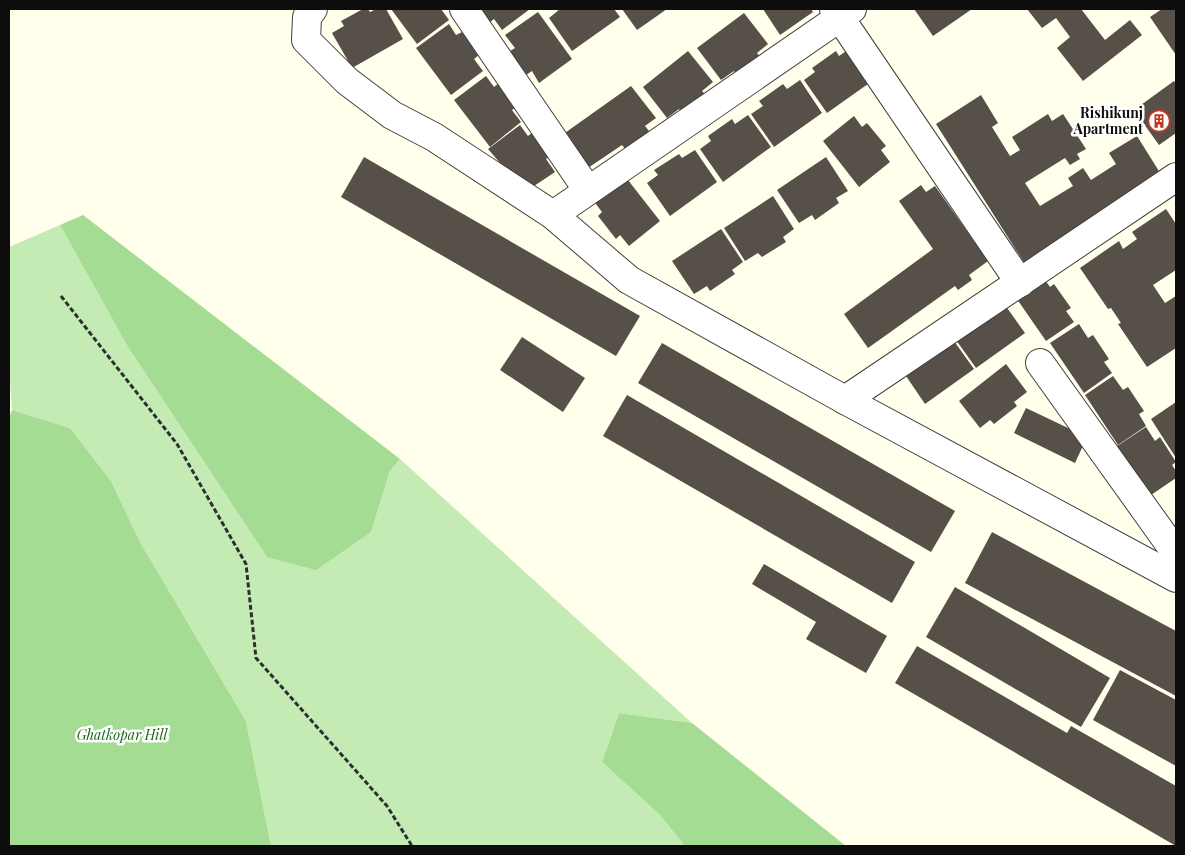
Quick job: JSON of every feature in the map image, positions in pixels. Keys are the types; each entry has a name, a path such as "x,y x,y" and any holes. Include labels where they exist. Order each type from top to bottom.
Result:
{"street":[{"path":"313,9 307,17 306,40 347,81 392,115 434,136 553,215 629,280 845,400 1170,574 1176,553 1040,364"},
{"path":"464,9 587,189"},
{"path":"553,215 587,189 841,12 1020,283"},
{"path":"845,400 1176,177"}],"path":[{"path":"61,296 177,444 246,564 256,658 387,806 412,846"}],"green space":[{"path":"83,215 400,459 390,471 371,532 316,570 267,557 128,347 60,225"},
{"path":"60,225 128,347 267,557 371,532 390,471 400,459 692,723 619,713 602,762 660,815 685,846 271,846 246,721 141,544 111,481 70,428 12,410 9,365 9,247"},
{"name":"Ghatkopar Hill","path":"12,410 70,428 111,481 141,544 246,721 271,846 9,846 9,418"},
{"path":"619,713 692,723 846,846 685,846 660,815 602,762"}],"building":[{"path":"363,9 368,9 370,12 376,9 386,9 403,39 352,68 332,33 344,26 341,21"},
{"path":"391,9 441,9 449,20 417,44"},
{"path":"479,9 530,9 502,30 494,19 489,23"},
{"path":"560,9 614,9 620,17 572,51 549,18"},
{"path":"622,9 667,9 637,30"},
{"path":"763,9 811,9 813,12 780,35"},
{"path":"914,9 972,9 933,36"},
{"path":"1027,9 1081,9 1105,40 1130,20 1142,35 1083,81 1057,48 1070,37 1056,18 1042,28"},
{"path":"1162,9 1176,9 1176,55 1150,17"},
{"path":"538,12 572,59 539,83 532,71 526,75 510,51 515,48 505,35"},
{"path":"744,13 768,44 757,53 761,58 737,76 734,71 721,80 697,48"},
{"path":"449,24 456,35 462,32 479,55 474,59 483,71 451,95 416,48"},
{"path":"852,47 875,79 827,113 804,80 815,72 812,68 836,51 839,56"},
{"path":"688,51 713,82 702,91 706,95 683,114 679,109 667,118 643,87"},
{"path":"486,76 494,87 499,83 517,106 512,110 521,122 490,147 454,100"},
{"path":"800,80 822,113 774,147 751,114 763,106 759,101 783,84 787,89"},
{"name":"Rishikunj Apartment","path":"1174,81 1176,84 1176,133 1159,145 1134,110"},
{"path":"631,86 656,118 645,126 649,131 626,150 622,145 585,170 562,135"},
{"path":"981,95 998,123 992,127 1010,156 1020,150 1012,137 1048,114 1052,121 1063,114 1086,149 1077,154 1080,159 1070,165 1065,158 1025,183 1040,206 1073,186 1068,178 1083,168 1091,180 1116,164 1109,153 1137,136 1162,176 1025,264 936,124"},
{"path":"748,115 771,147 723,182 700,149 711,141 708,136 732,119 735,124"},
{"path":"854,116 862,127 867,123 886,146 881,150 890,162 859,187 823,141"},
{"path":"520,125 528,136 533,132 551,156 546,159 555,172 525,192 488,149"},
{"path":"695,150 717,182 670,216 647,183 658,175 654,170 679,154 682,158"},
{"path":"364,157 640,316 616,356 341,197"},
{"path":"826,157 848,191 836,198 839,203 815,220 812,215 799,223 777,190"},
{"path":"624,175 660,221 629,246 620,235 616,239 598,216 602,212 593,200"},
{"path":"921,185 926,192 935,186 988,261 969,275 972,280 958,290 955,286 868,348 844,314 933,249 899,201"},
{"path":"773,196 794,229 783,237 786,242 762,257 758,253 745,261 724,228"},
{"path":"1166,209 1176,224 1176,270 1153,285 1165,303 1176,296 1176,348 1147,367 1118,324 1121,323 1111,308 1108,309 1080,268 1119,241 1123,249 1137,239 1132,232"},
{"path":"721,229 743,262 732,270 735,274 710,291 707,286 694,294 672,261"},
{"path":"1040,273 1050,287 1054,284 1071,308 1066,311 1074,322 1046,341 1012,292"},
{"path":"1005,305 1025,333 976,368 956,340"},
{"path":"1079,324 1088,338 1093,335 1109,359 1104,362 1112,373 1084,393 1050,343"},
{"path":"522,337 585,378 563,412 500,370"},
{"path":"954,341 974,369 925,404 906,376"},
{"path":"662,343 955,511 931,552 638,383"},
{"path":"1006,364 1027,392 1014,402 1017,406 994,424 990,420 980,428 959,401"},
{"path":"1113,376 1123,390 1128,387 1144,411 1139,414 1146,426 1118,445 1085,395"},
{"path":"627,395 915,562 892,603 603,436"},
{"path":"1176,402 1176,458 1151,419"},
{"path":"1026,408 1087,437 1075,463 1014,433"},
{"path":"1146,427 1155,441 1160,437 1176,462 1172,465 1176,471 1176,478 1151,495 1117,446"},
{"path":"992,532 1176,631 1176,696 965,583"},
{"path":"764,564 887,636 866,673 806,639 816,622 752,584"},
{"path":"955,587 1110,678 1081,727 926,637"},
{"path":"917,646 1067,733 1071,726 1176,786 1176,846 895,683"},
{"path":"1120,670 1176,700 1176,766 1093,720"}],"place":[{"name":"Rishikunj Apartment","path":"1159,121"}]}
